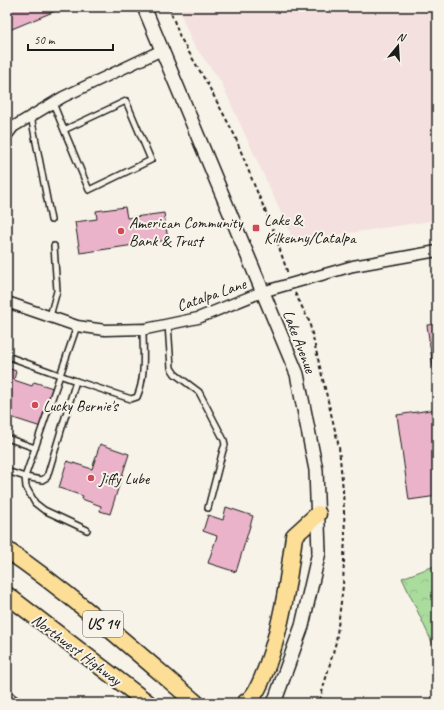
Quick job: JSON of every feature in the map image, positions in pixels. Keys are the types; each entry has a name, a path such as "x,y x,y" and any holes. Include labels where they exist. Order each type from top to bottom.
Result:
{"main road":[{"path":"245,703 252,697 259,687 271,655 282,617 289,581 294,536 318,514"},
{"name":"Northwest Highway","path":"7,550 38,572 90,613 197,702"},
{"name":"Northwest Highway","path":"7,595 148,703"}],"street":[{"name":"Lake Avenue","path":"144,7 297,374 316,470 319,552 302,626 274,703"},
{"path":"7,135 13,127 63,97 162,50"},
{"name":"Catalpa Lane","path":"7,302 77,326 105,330 146,329 198,318 262,292 353,266 437,251"}],"lane":[{"path":"53,103 64,130 89,190 151,160 126,101 64,130"},
{"path":"31,116 51,220"},
{"path":"50,316 57,291 54,246"},
{"path":"168,324 171,368 176,374 199,392 224,440 225,445 208,508"},
{"path":"77,326 35,448 26,477 26,487 35,503 44,510 87,530"},
{"path":"7,356 131,399 137,397 142,380 143,329"},
{"path":"7,471 42,480 47,477 76,381"},
{"path":"7,438 35,448"},
{"path":"7,693 20,703"},
{"path":"7,700 16,703"}],"shaded area":[{"path":"178,7 437,7 437,220 294,241 220,80 193,44"}],"green space":[{"path":"437,565 437,653 402,578"}],"building":[{"path":"7,7 65,7 7,31"},
{"name":"American Community Bank & Trust","path":"125,207 127,218 164,213 168,240 80,253 75,222 97,219 96,211"},
{"path":"437,324 437,395 427,325"},
{"path":"7,368 16,371 14,380 32,386 34,382 53,388 41,427 7,416"},
{"path":"437,409 437,496 409,500 397,415"},
{"name":"Jiffy Lube","path":"100,444 129,454 110,514 100,511 101,506 82,499 83,496 59,488 67,461 92,469"},
{"path":"226,507 253,516 236,572 208,563 217,536 203,531 208,515 223,520"}],"place":[{"name":"Lake & Kilkenny/Catalpa","path":"256,228"},
{"name":"American Community Bank & Trust","path":"121,231"},
{"name":"Lucky Bernie's","path":"35,405"},
{"name":"Jiffy Lube","path":"91,478"}]}
